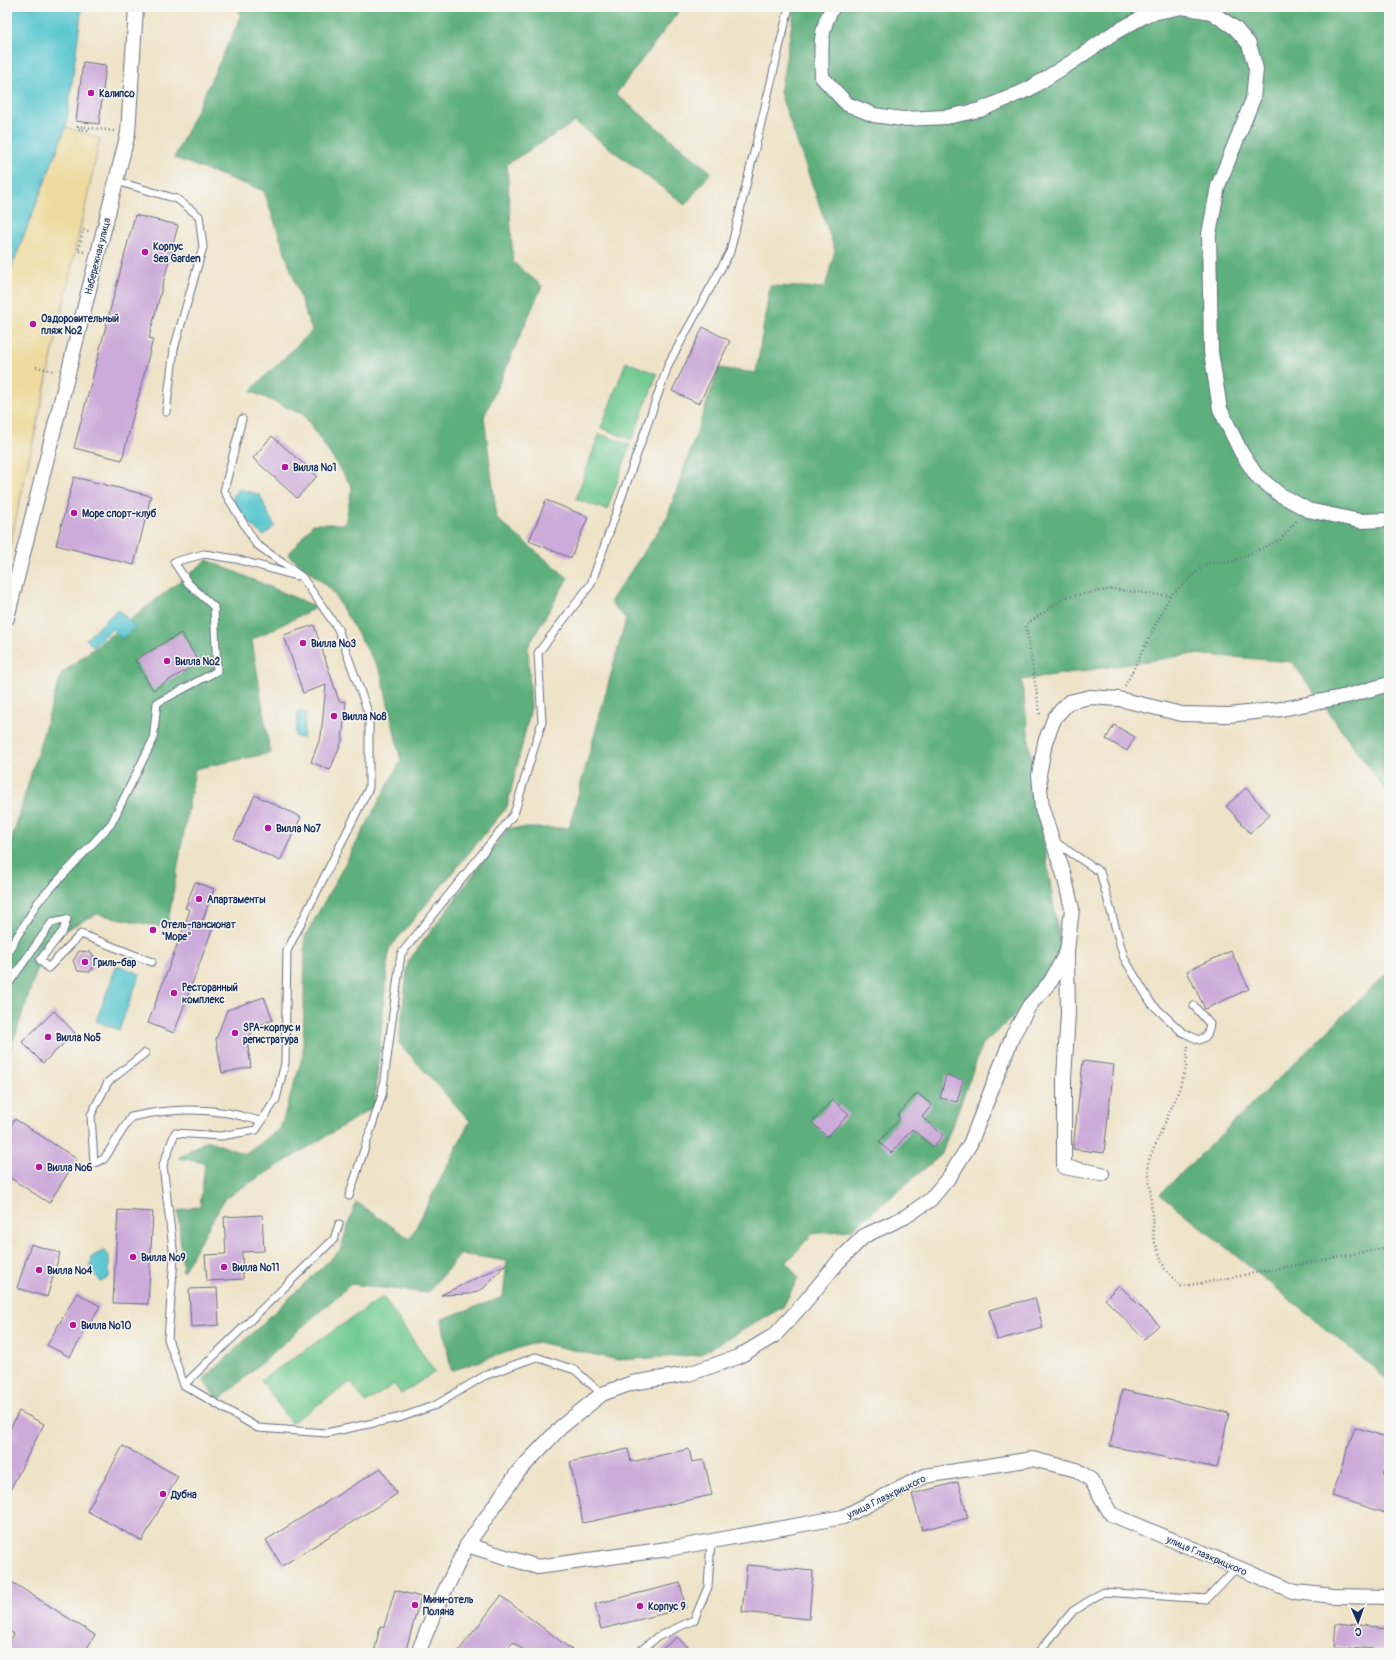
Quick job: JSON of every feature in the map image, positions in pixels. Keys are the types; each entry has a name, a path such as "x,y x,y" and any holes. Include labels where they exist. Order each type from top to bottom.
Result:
{"street":[{"name":"Набережная улица","path":"7,618 128,133 136,7"},
{"path":"833,7 827,17 821,43 822,77 847,104 874,115 902,119 947,117 980,110 1029,88 1075,60 1112,34 1148,14 1182,7 1211,12 1235,28 1248,44 1256,69 1253,99 1218,186 1209,234 1211,352 1220,408 1241,452 1256,475 1279,494 1308,510 1360,521 1389,520"},
{"path":"1102,1174 1064,1167 1064,1078 1068,1013 1067,951 1072,909 1064,875 1042,809 1040,775 1044,742 1055,717 1069,702 1090,697 1119,699 1182,714 1229,715 1282,709 1347,696 1389,684"},
{"path":"418,1653 435,1611 467,1545 518,1472 561,1427 602,1394 632,1384 688,1374 738,1357 775,1335 838,1262 864,1236 905,1217 930,1200 950,1176 970,1144 1014,1035 1029,1006 1051,981 1067,951"},
{"name":"улица Глазкрицкого","path":"467,1545 538,1566 668,1549 843,1517 925,1476 1032,1459 1077,1470 1091,1480 1111,1514 1295,1592 1334,1596 1389,1598"}],"lane":[{"path":"349,1196 382,1095 401,954 514,814 542,722 538,653 591,584 669,363 730,252 789,7"},
{"path":"116,181 177,199 199,216 203,248 174,349 166,412"},
{"path":"242,418 224,491 256,544 302,577 338,629 369,715 369,788 287,951 285,1063 276,1099 256,1130 221,1136 175,1133 163,1165 174,1257 168,1340 184,1385 258,1428 326,1433 402,1417 436,1405 484,1376 536,1357 576,1370 602,1394"},
{"path":"7,953 38,902 111,824 154,740 157,703 217,671 214,607 188,583 174,562 204,554 236,559 302,577"},
{"path":"1053,841 1100,872 1124,958 1151,1003 1182,1032 1199,1040 1207,1036 1210,1024 1194,1006"},
{"path":"7,986 52,922 67,919 63,931 40,960 48,968 81,934 152,962"},
{"path":"145,1053 108,1082 91,1115 94,1162 104,1159 131,1117 153,1112 188,1111 228,1113 262,1122"},
{"path":"184,1385 334,1239 339,1224"},
{"path":"638,1653 657,1637 694,1620 708,1587 711,1541"},
{"path":"1038,1653 1073,1611 1103,1592 1207,1599 1237,1567"}],"path":[{"path":"88,130 78,129 78,126 128,133"},
{"path":"36,367 49,369"},
{"path":"1119,699 1170,596 1207,562 1231,562 1280,540 1308,510"},
{"path":"1041,718 1026,625 1066,597 1112,590 1170,596"},
{"path":"1189,1036 1186,1068 1177,1095 1148,1162 1154,1240 1165,1269 1181,1286 1389,1247"}],"green space":[{"path":"237,7 682,7 616,94 711,172 685,205 575,122 507,164 513,262 542,286 484,417 497,519 568,578 528,647 531,708 507,807 389,949 374,1107 225,1198 183,1272 178,1211 200,1206 205,1163 178,1158 207,1140 244,1154 280,1129 303,1055 305,937 401,761 381,673 331,589 288,555 313,524 345,524 352,487 304,415 250,391 312,331 264,191 174,158 241,17"},
{"path":"811,7 1389,7 1389,795 1292,662 1194,654 1022,680 1033,775 1064,971 983,1044 941,1155 851,1230 812,1234 787,1262 798,1278 783,1307 699,1355 618,1360 537,1342 451,1371 442,1319 503,1297 507,1261 461,1254 427,1293 351,1284 218,1401 203,1380 340,1250 356,1202 410,1239 470,1121 399,1043 408,962 508,828 569,828 626,619 610,602 667,518 719,368 756,373 770,286 825,288 835,250 780,93 794,12"},
{"path":"626,362 657,374 632,440 601,428"},
{"path":"599,434 630,445 607,510 576,499"},
{"path":"207,560 317,607 252,640 270,753 195,769 167,928 97,914 47,939 7,1061 7,855 61,674"},
{"path":"1389,971 1389,1380 1160,1194"},
{"path":"383,1297 435,1372 401,1394 394,1384 366,1403 351,1382 291,1423 261,1380"}],"sand":[{"name":"Оздоровительный пляж №2","path":"66,127 100,139 7,559 7,279"}],"water":[{"path":"7,7 82,7 66,127 7,279"},
{"path":"240,489 260,495 275,526 263,536 235,508 233,495"},
{"path":"118,609 135,627 122,639 112,629 93,647 86,639"},
{"path":"298,712 306,713 303,738 295,737"},
{"path":"117,965 140,974 119,1030 96,1021"},
{"path":"104,1250 109,1256 109,1277 101,1282 90,1269 92,1257"}],"building":[{"path":"83,62 106,65 99,124 76,121"},
{"path":"135,215 178,225 149,338 153,339 122,460 74,448"},
{"path":"703,327 730,341 699,404 672,391"},
{"name":"Вилла №1","path":"272,436 317,476 297,498 253,458"},
{"path":"74,477 151,496 134,565 56,545"},
{"path":"546,500 588,517 571,558 529,541"},
{"path":"314,625 339,701 346,702 342,741 330,770 311,762 321,736 326,685 303,693 284,635"},
{"name":"Вилла №2","path":"181,633 199,662 153,690 135,660"},
{"path":"1114,725 1135,737 1127,751 1106,739"},
{"path":"1246,788 1270,815 1250,833 1226,806"},
{"name":"Вилла №7","path":"255,795 301,817 280,861 234,839"},
{"path":"195,882 214,889 202,922 213,927 174,1033 148,1023 190,910 185,908"},
{"name":"Гриль-бар","path":"79,951 91,952 97,962 90,972 78,971 73,961"},
{"path":"1231,951 1249,989 1205,1009 1187,971"},
{"name":"SPA-корпус и регистратура","path":"264,997 273,1020 256,1026 247,1040 251,1067 222,1073 216,1039 227,1010"},
{"name":"Вилла №5","path":"54,1011 75,1033 43,1063 22,1042"},
{"path":"1083,1061 1114,1065 1104,1153 1073,1149"},
{"path":"946,1075 963,1080 957,1102 940,1098"},
{"path":"917,1093 932,1105 922,1117 943,1135 933,1147 912,1129 891,1153 879,1142 900,1118 897,1116"},
{"path":"833,1100 849,1114 827,1137 812,1122"},
{"name":"Вилла №6","path":"15,1119 77,1159 49,1203 7,1176 7,1131"},
{"name":"Вилла №9","path":"118,1210 153,1212 148,1304 113,1303"},
{"name":"Вилла №11","path":"262,1215 264,1251 242,1252 243,1279 207,1281 205,1255 226,1254 224,1217"},
{"name":"Вилла №4","path":"31,1244 60,1253 47,1297 17,1288"},
{"path":"506,1264 484,1288 471,1294 441,1295"},
{"path":"1119,1285 1159,1325 1144,1339 1105,1299"},
{"path":"217,1288 219,1325 191,1327 189,1289"},
{"name":"Вилла №10","path":"77,1293 100,1306 70,1357 47,1345"},
{"path":"1035,1298 1043,1328 997,1340 989,1310"},
{"path":"1122,1390 1229,1413 1217,1468 1110,1446"},
{"path":"19,1411 44,1424 7,1496 7,1435"},
{"path":"1355,1427 1389,1438 1389,1459 1384,1474 1389,1476 1389,1514 1332,1496"},
{"path":"123,1446 178,1476 142,1541 87,1511"},
{"path":"628,1449 631,1462 689,1449 692,1462 704,1460 712,1495 583,1523 570,1462"},
{"path":"381,1468 397,1494 282,1566 266,1540"},
{"path":"958,1482 968,1518 922,1530 912,1494"},
{"path":"747,1565 813,1571 809,1619 742,1612"},
{"path":"7,1579 95,1635 84,1653 7,1653 7,1645 14,1634 7,1630"},
{"name":"Корпус 9","path":"680,1583 686,1608 601,1629 595,1604"},
{"path":"395,1590 421,1597 405,1653 374,1653 380,1626 384,1627"},
{"path":"501,1596 576,1653 527,1653 513,1642 504,1653 457,1653"},
{"path":"1336,1624 1389,1629 1389,1650 1334,1646"},
{"path":"677,1637 694,1653 657,1653"}],"place":[{"name":"Калипсо","path":"91,93"},
{"name":"Корпус Sea Garden","path":"145,252"},
{"name":"Оздоровительный пляж №2","path":"33,324"},
{"name":"Вилла №1","path":"285,467"},
{"name":"Море спорт-клуб","path":"74,513"},
{"name":"Вилла №3","path":"303,643"},
{"name":"Вилла №2","path":"167,661"},
{"name":"Вилла №8","path":"334,716"},
{"name":"Вилла №7","path":"268,828"},
{"name":"Апартаменты","path":"199,899"},
{"name":"Отель-пансионат \"Море\"","path":"153,930"},
{"name":"Гриль-бар","path":"85,962"},
{"name":"Ресторанный комплекс","path":"174,993"},
{"name":"SPA-корпус и регистратура","path":"235,1033"},
{"name":"Вилла №5","path":"48,1037"},
{"name":"Вилла №6","path":"39,1167"},
{"name":"Вилла №9","path":"133,1257"},
{"name":"Вилла №11","path":"224,1267"},
{"name":"Вилла №4","path":"39,1270"},
{"name":"Вилла №10","path":"73,1325"},
{"name":"Дубна","path":"163,1494"},
{"name":"Мини-отель Поляна","path":"415,1605"},
{"name":"Корпус 9","path":"640,1606"}]}
